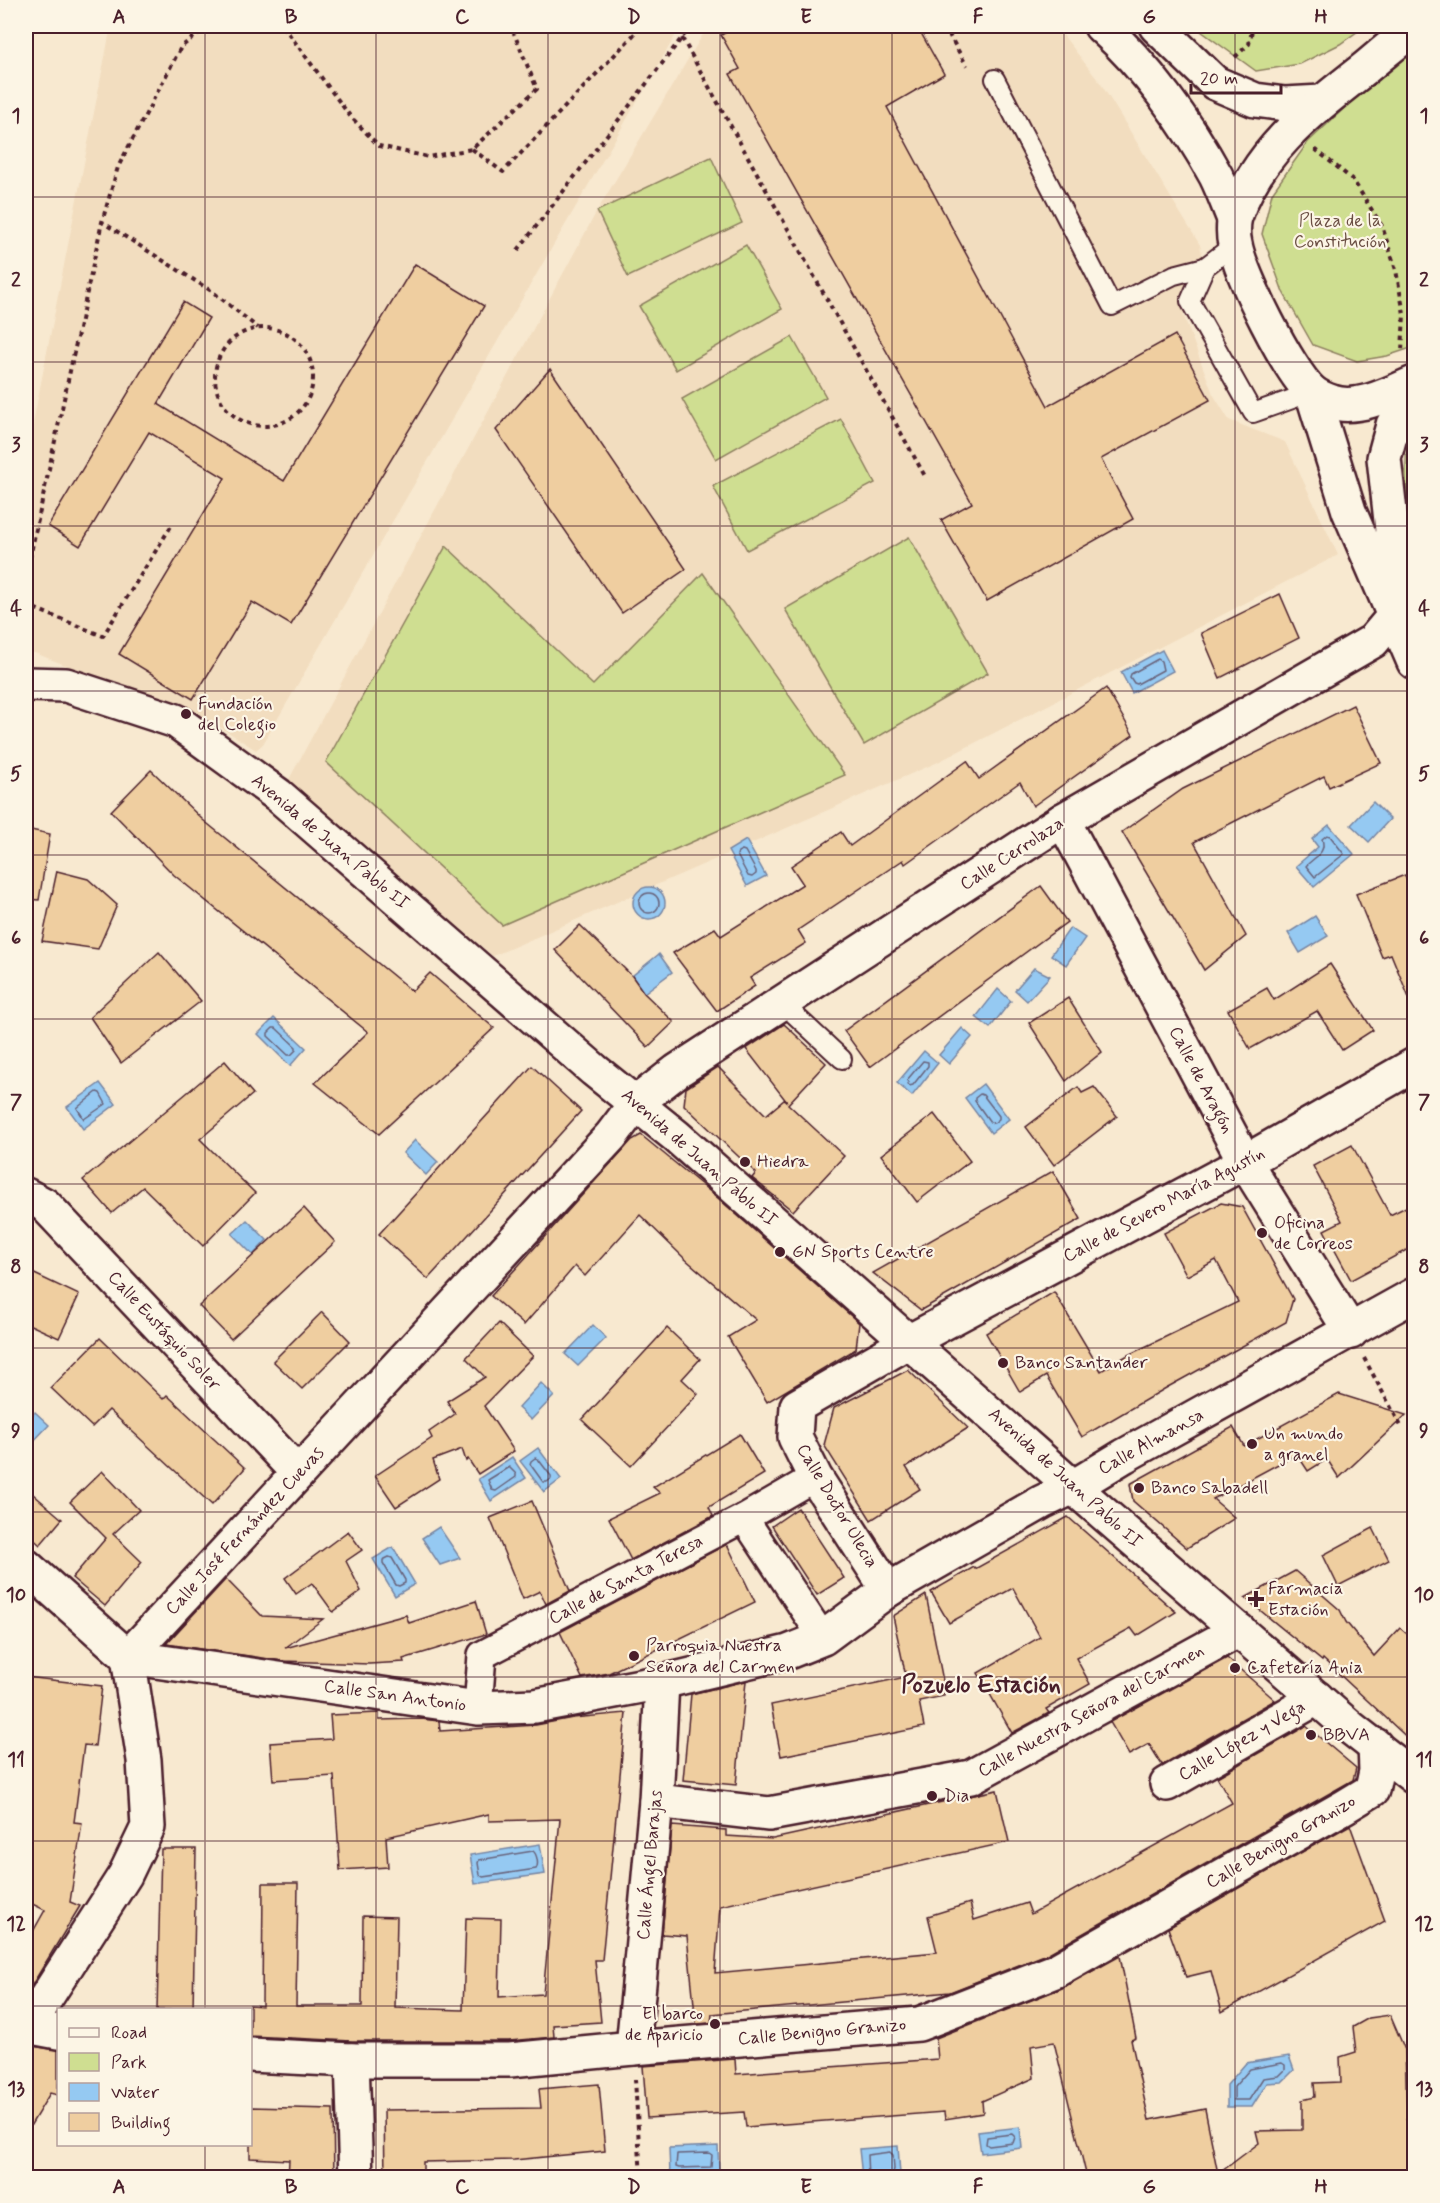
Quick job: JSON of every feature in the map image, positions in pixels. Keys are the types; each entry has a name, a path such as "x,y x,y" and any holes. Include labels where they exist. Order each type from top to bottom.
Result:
{"street":[{"path":"1101,26 1116,39 1177,112 1217,177 1245,275 1290,364 1312,392 1349,511 1414,662"},
{"path":"1156,26 1215,83 1256,100 1285,104 1322,102"},
{"path":"1234,231 1253,176 1275,147 1322,102 1414,30"},
{"path":"1312,392 1334,403 1354,403 1378,399 1414,383"},
{"path":"1414,393 1404,404 1393,425 1384,458 1398,584 1414,650"},
{"name":"Calle Cerrolaza","path":"636,1102 678,1071 1063,820 1374,641 1394,616"},
{"name":"Avenida de Juan Pablo II","path":"26,684 66,685 176,721 278,795 594,1070 636,1102 1073,1487 1351,1728 1414,1778"},
{"name":"Calle de Aragón","path":"1063,820 1245,1162 1351,1332"},
{"name":"Calle de Severo María Agustín","path":"910,1341 1245,1162 1414,1065"},
{"name":"Calle José Fernández Cuevas","path":"128,1657 611,1136 636,1102"},
{"name":"Calle Eustáquio Soler","path":"26,1195 45,1205 298,1473"},
{"name":"Calle Almansa","path":"823,1638 888,1590 1124,1456 1414,1296"},
{"name":"Calle Doctor Ulecia","path":"888,1590 815,1477 795,1437 797,1406 910,1341"},
{"name":"Calle de Santa Teresa","path":"478,1708 482,1655 744,1518 815,1477"},
{"path":"744,1518 823,1638"},
{"path":"26,1566 128,1657 144,1760 148,1827 125,1875 34,2028"},
{"name":"Calle Nuestra Señora del Carmen","path":"656,1801 769,1814 971,1777 1239,1630"},
{"name":"Calle San Antonio","path":"128,1657 478,1708 535,1706 662,1682 788,1652 823,1638"},
{"name":"Calle Ángel Barajas","path":"633,2048 656,1801 662,1682"},
{"name":"Calle López y Vega","path":"1167,1784 1317,1698"},
{"name":"Calle Benigno Granizo","path":"1372,1790 1376,1771 1375,1745"},
{"name":"Calle Benigno Granizo","path":"252,2055 352,2060 510,2060 919,2025 1055,1971 1372,1790 1396,1780 1414,1778"},
{"path":"352,2060 356,2178"}],"lane":[{"path":"995,79 1112,306 1174,275 1205,267"},
{"path":"1234,231 1205,267 1190,301 1253,414 1312,392"},
{"path":"782,1003 842,1059"}],"path":[{"path":"26,576 102,222 118,167 181,47 208,26"},
{"path":"283,26 350,116 379,146 428,157 472,149 537,89 510,26"},
{"path":"472,149 503,172 642,26"},
{"path":"518,250 691,26"},
{"path":"944,26 967,66"},
{"path":"682,38 926,478"},
{"path":"1308,142 1353,180 1382,226 1396,270 1404,314 1402,351"},
{"path":"102,222 213,292 258,328 275,330 291,336 303,347 310,362 313,377 310,393 303,406 292,418 277,424 262,426 246,423 233,415 223,403 216,388 215,373 219,357 228,344 242,333 258,328"},
{"path":"26,605 104,636 173,523"},
{"path":"1351,1332 1401,1426"},
{"path":"633,2048 641,2178"}],"shaded area":[{"path":"111,26 681,26 263,744 256,750 220,727 35,653 26,652 26,459"},
{"path":"708,26 1056,26 1101,84 1200,245 1205,267 1183,314 1213,394 1229,420 1285,442 1338,555 936,763 493,956 287,783 597,211"}],"green space":[{"path":"1194,26 1365,26 1340,44 1300,64 1256,71"},
{"name":"Plaza de la Constitución","path":"1414,50 1414,347 1387,356 1357,361 1313,345 1283,292 1262,234 1272,193 1308,142 1353,100"},
{"path":"711,157 742,223 628,277 597,211"},
{"path":"746,245 782,309 676,370 639,306"},
{"path":"792,337 826,397 716,459 682,399"},
{"path":"1414,416 1414,554 1407,502 1406,466 1409,432"},
{"path":"841,419 875,483 747,550 713,486"},
{"path":"909,537 988,673 864,745 785,609"},
{"path":"446,546 593,685 703,573 845,775 502,925 326,762"}],"water":[{"path":"1162,650 1173,671 1132,693 1121,672"},
{"path":"1373,802 1390,819 1369,842 1351,825"},
{"path":"1329,825 1354,854 1314,887 1296,866 1318,847 1312,839"},
{"path":"746,840 766,876 747,886 728,851"},
{"path":"649,887 660,892 665,903 660,914 649,919 638,914 633,903 638,892"},
{"path":"1315,916 1328,936 1300,953 1288,933"},
{"path":"1070,928 1085,938 1066,965 1051,955"},
{"path":"659,954 672,972 644,993 632,976"},
{"path":"1034,968 1050,976 1027,1001 1015,990"},
{"path":"998,989 1011,1001 990,1028 976,1017"},
{"path":"274,1018 306,1048 290,1066 258,1034"},
{"path":"962,1028 972,1037 949,1064 939,1055"},
{"path":"924,1051 938,1063 912,1096 897,1083"},
{"path":"100,1083 116,1104 83,1129 67,1107"},
{"path":"983,1084 1009,1119 991,1133 965,1098"},
{"path":"415,1140 438,1162 426,1175 403,1153"},
{"path":"247,1220 267,1240 253,1255 232,1234"},
{"path":"593,1325 606,1338 578,1366 565,1354"},
{"path":"541,1383 554,1396 531,1420 518,1408"},
{"path":"35,1412 49,1425 27,1448 26,1423"},
{"path":"538,1448 561,1479 544,1492 520,1461"},
{"path":"512,1457 526,1478 491,1501 478,1479"},
{"path":"439,1527 460,1558 440,1565 422,1538"},
{"path":"393,1547 415,1584 395,1596 373,1559"},
{"path":"540,1844 545,1874 475,1884 470,1855"},
{"path":"1289,2056 1294,2070 1282,2082 1267,2083 1252,2107 1227,2107 1227,2085 1246,2063"},
{"path":"1020,2127 1022,2148 981,2153 978,2132"},
{"path":"718,2146 719,2173 670,2175 669,2148"},
{"path":"898,2146 900,2174 862,2177 859,2149"}],"building":[{"path":"738,26 917,26 944,74 887,107 1048,406 1175,335 1210,400 1101,459 1133,519 987,601 941,520 972,503 730,74 740,69 721,35"},
{"path":"415,264 484,306 291,625 252,602 193,699 119,654 225,478 149,432 80,546 48,526 183,302 209,318 158,404 284,481"},
{"path":"550,369 686,569 622,613 496,430"},
{"path":"1280,594 1299,638 1220,678 1201,633"},
{"path":"1106,688 1133,735 1033,806 1020,782 905,864 903,860 798,930 806,943 750,978 755,986 717,1011 673,953 715,928 721,936 803,884 791,866 841,832 850,846 967,761 979,779"},
{"path":"1353,705 1381,763 1329,787 1324,776 1194,842 1246,936 1204,970 1122,832 1183,789"},
{"path":"151,770 203,820 412,991 430,973 494,1028 379,1134 315,1083 368,1032 174,875 111,811"},
{"path":"26,829 50,834 39,900 26,899"},
{"path":"57,871 88,879 117,905 98,949 42,941"},
{"path":"1405,875 1414,898 1414,1010 1391,954 1382,957 1356,894"},
{"path":"1041,886 1067,922 870,1067 844,1031"},
{"path":"580,925 632,976 644,993 674,1022 648,1047 555,950"},
{"path":"159,952 201,1001 121,1063 90,1017"},
{"path":"1330,964 1373,1030 1342,1050 1317,1011 1250,1049 1228,1010 1267,988 1274,1000"},
{"path":"1068,998 1102,1052 1066,1081 1029,1023"},
{"path":"784,1024 826,1063 788,1104 844,1156 793,1211 752,1178 756,1173 684,1105 686,1088 718,1067 766,1115 784,1100 787,1102 746,1049"},
{"path":"225,1061 253,1094 200,1139 255,1193 203,1246 143,1187 112,1213 83,1180"},
{"path":"532,1066 581,1111 428,1279 379,1234"},
{"path":"1078,1087 1082,1093 1094,1087 1117,1116 1054,1165 1026,1127"},
{"path":"934,1114 970,1161 917,1202 881,1155"},
{"path":"641,1135 719,1199 859,1323 856,1349 767,1402 728,1337 756,1320 684,1258 640,1215 585,1276 575,1266 524,1325 491,1296 632,1140"},
{"path":"1352,1145 1390,1215 1414,1203 1414,1246 1351,1280 1324,1230 1342,1221 1313,1166"},
{"path":"1053,1171 1081,1219 921,1310 873,1273"},
{"path":"1221,1203 1242,1207 1293,1299 1286,1322 1082,1437 1046,1376 1020,1392 986,1333 1054,1292 1101,1371 1128,1355 1238,1302 1216,1260 1187,1276 1164,1233"},
{"path":"304,1208 335,1242 231,1339 199,1306"},
{"path":"26,1270 79,1295 59,1338 26,1323"},
{"path":"322,1312 350,1341 302,1389 273,1361"},
{"path":"499,1323 533,1356 484,1406 514,1451 478,1474 468,1459 466,1461 462,1449 433,1460 439,1479 396,1507 375,1476 432,1438 429,1432 455,1414 447,1401 485,1377 466,1358"},
{"path":"667,1328 700,1359 682,1379 698,1394 631,1466 582,1420"},
{"path":"100,1338 163,1399 167,1395 245,1468 212,1505 109,1410 92,1427 51,1388"},
{"path":"908,1370 968,1428 906,1467 920,1489 871,1520 824,1445 834,1408"},
{"path":"1339,1394 1406,1415 1339,1478 1327,1459 1308,1471 1297,1454 1213,1499 1235,1518 1187,1548 1133,1501 1130,1484 1233,1427 1244,1446"},
{"path":"740,1434 764,1474 709,1507 713,1516 631,1560 609,1518 660,1493 653,1487"},
{"path":"102,1471 139,1510 113,1534 142,1562 105,1606 72,1578 106,1538 70,1502"},
{"path":"26,1488 62,1519 40,1545 26,1532"},
{"path":"532,1501 570,1591 546,1604 540,1591 523,1599 490,1518"},
{"path":"798,1508 844,1578 817,1595 772,1526"},
{"path":"1068,1517 1176,1612 1137,1636 1131,1628 1076,1658 1090,1684 1046,1709 1049,1713 1012,1733 978,1673 1040,1637 1013,1588 949,1623 931,1592"},
{"path":"1373,1528 1389,1560 1338,1586 1323,1555"},
{"path":"348,1531 362,1550 346,1561 361,1591 333,1612 312,1583 296,1594 285,1578"},
{"path":"727,1544 755,1602 609,1673 582,1678 560,1632"},
{"path":"1295,1571 1340,1610 1346,1622 1374,1656 1400,1628 1414,1640 1414,1744 1323,1659 1322,1661 1245,1598"},
{"path":"226,1579 262,1616 323,1619 285,1648 406,1615 409,1623 476,1601 486,1634 403,1659 404,1662 369,1664 283,1661 166,1644"},
{"path":"926,1595 944,1696 919,1701 924,1727 781,1756 771,1705 906,1677 893,1616"},
{"path":"1227,1658 1275,1700 1162,1765 1149,1744 1129,1755 1110,1722"},
{"path":"26,1677 102,1686 95,1746 84,1745 74,1822 82,1823 70,1902 80,1906 26,1995 26,1944 45,1910 26,1901"},
{"path":"746,1681 736,1785 683,1780 691,1694"},
{"path":"379,1713 379,1720 439,1721 440,1731 536,1725 573,1718 626,1713 602,1960 595,1960 601,2022 553,2025 554,2037 509,2041 352,2041 252,2036 252,2008 250,2005 262,2006 263,1883 298,1883 296,2006 362,2006 363,1916 397,1917 395,2008 463,2010 466,1918 501,1919 499,1997 543,1994 560,1819 489,1821 489,1814 386,1837 388,1867 340,1870 334,1776 273,1780 270,1743 332,1739 330,1715"},
{"path":"1306,1726 1356,1768 1353,1780 1047,1954 950,1992 712,2014 711,2023 696,2024 687,1936 662,1934 672,1826 726,1830 726,1836 773,1839 997,1790 1009,1842 720,1906 715,1973 937,1952 928,1916 970,1903 974,1920 1027,1903 1031,1914 1232,1803 1217,1777"},
{"path":"1350,1825 1385,1921 1222,2012 1211,1971 1186,1977 1168,1928"},
{"path":"161,1849 196,1849 193,2008 157,2008"},
{"path":"1120,1956 1136,2038 1131,2040 1149,2120 1205,2109 1218,2174 1259,2143 1256,2131 1302,2130 1302,2100 1315,2097 1314,2083 1341,2082 1340,2057 1356,2052 1353,2027 1369,2018 1390,2015 1405,2050 1409,2178 1087,2178 1054,2042 1031,2046 1034,2078 982,2101 983,2113 945,2119 944,2112 746,2127 744,2112 647,2118 643,2066 735,2059 736,2074 938,2059 936,2038 1062,1988"},
{"path":"32,2046 57,2050 57,2095 50,2093 26,2133 26,2048"},
{"path":"599,2084 605,2151 514,2160 423,2162 423,2178 385,2178 384,2110 541,2108 539,2089"},
{"path":"252,2107 333,2109 334,2178 288,2178 289,2160 250,2158"}],"place":[{"name":"Fundación del Colegio","path":"186,714"},
{"name":"Hiedra","path":"745,1162"},
{"name":"Oficina de Correos","path":"1262,1233"},
{"name":"GN Sports Centre","path":"780,1252"},
{"name":"Banco Santander","path":"1003,1363"},
{"name":"Un mundo a granel","path":"1252,1444"},
{"name":"Banco Sabadell","path":"1139,1488"},
{"name":"Farmacia Estación","path":"1256,1599"},
{"name":"Parroquia Nuestra Señora del Carmen","path":"634,1656"},
{"name":"Cafetería Ania","path":"1235,1668"},
{"name":"BBVA","path":"1311,1735"},
{"name":"Dia","path":"932,1796"},
{"name":"El barco de Aparicio","path":"715,2024"}],"district":[{"name":"Pozuelo Estación","path":"981,1685"}]}
